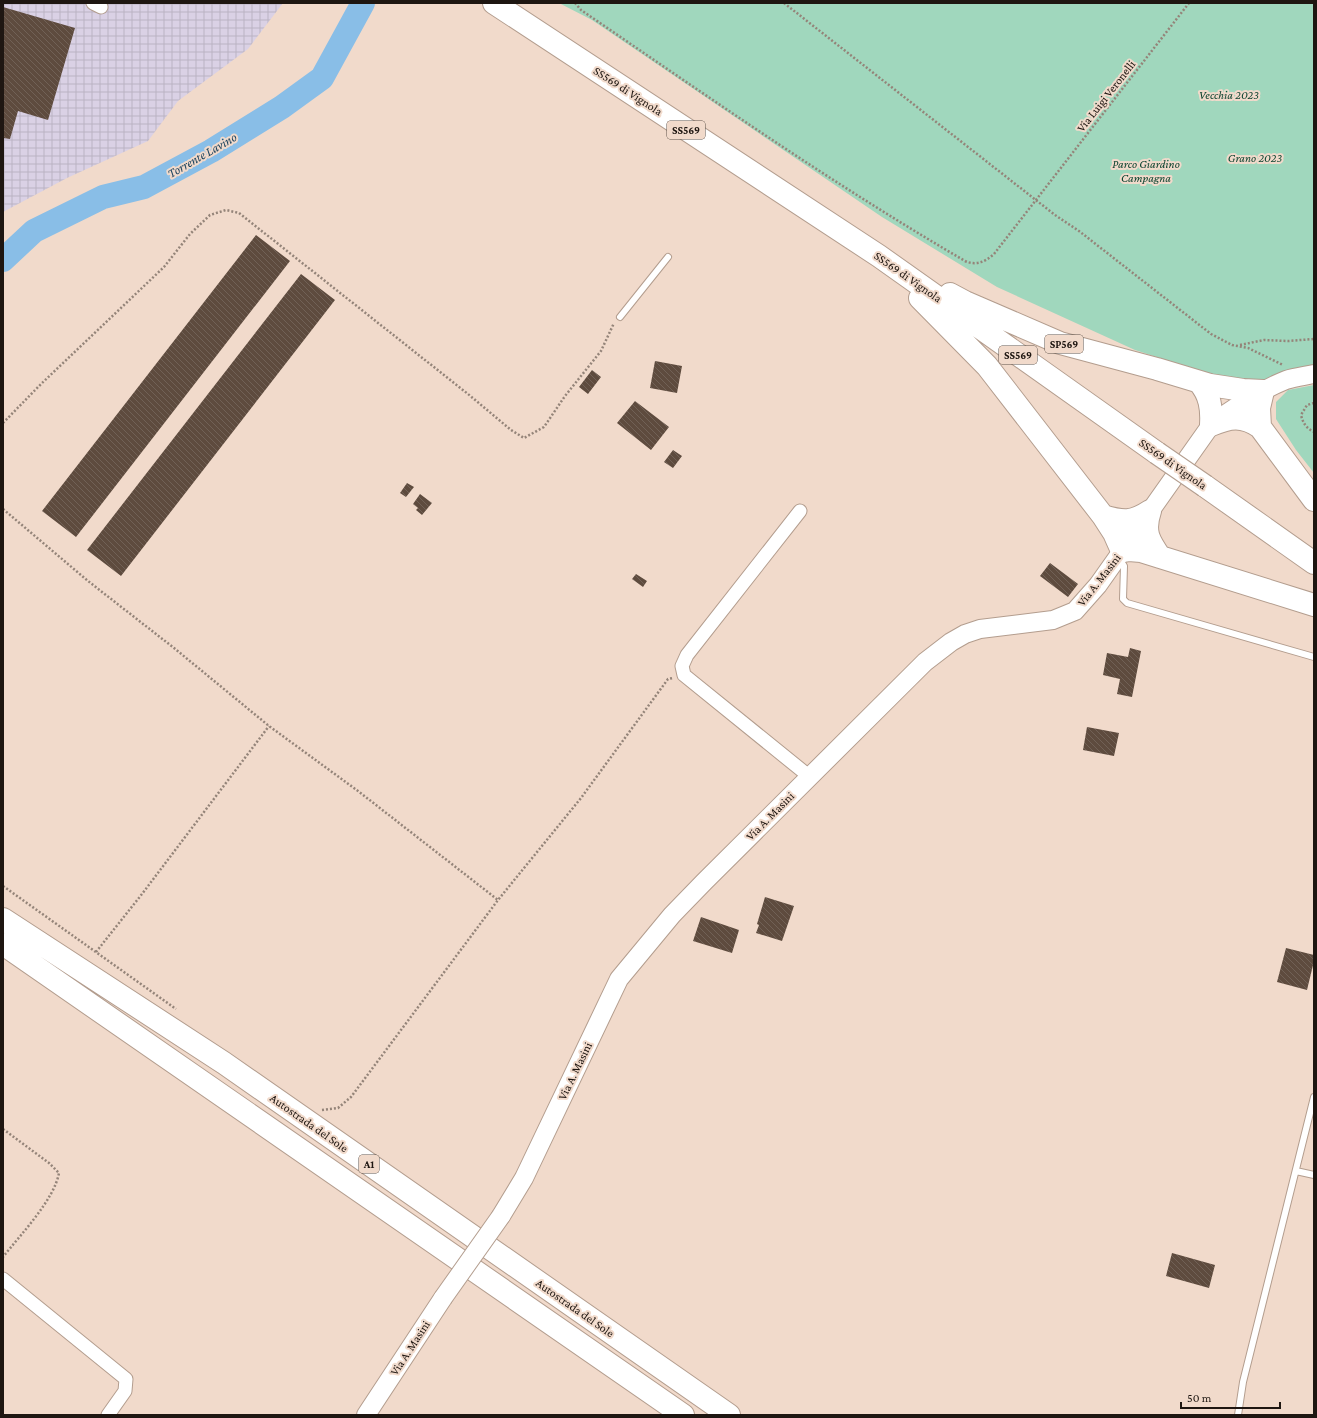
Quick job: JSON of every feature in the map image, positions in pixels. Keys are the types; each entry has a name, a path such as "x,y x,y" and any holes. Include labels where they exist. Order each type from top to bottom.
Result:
{"highway":[{"name":"SS569 di Vignola","path":"494,3 878,256 1314,563"},
{"name":"SP569","path":"878,256 965,302 1060,343 1224,388 1263,391"},
{"path":"878,256 987,366 1103,516 1118,540 1120,554 1129,550 1141,551 1314,605"},
{"path":"1199,382 1205,389 1210,402 1211,425 1236,418 1252,422 1260,427 1314,500"},
{"path":"1260,427 1259,408 1263,391"},
{"path":"1103,516 1129,521 1139,518 1150,511"},
{"path":"1150,511 1146,525 1147,531 1150,542 1160,557"},
{"name":"Autostrada del Sole","path":"3,919 224,1063 730,1415"},
{"name":"A1","path":"3,944 683,1415"}],"street":[{"name":"Via A. Masini","path":"366,1415 443,1298 501,1216 524,1178 619,979 672,915 925,662 951,642 980,628 1053,620 1075,611 1098,585 1211,425 1233,408 1263,391 1288,380 1307,375"},
{"path":"800,511 687,655 682,666 684,675 810,777"},
{"path":"3,1279 126,1379 125,1391 108,1415"}],"lane":[{"path":"620,317 668,257"},
{"path":"1120,554 1124,566 1123,599 1127,603 1314,657"},
{"path":"1238,1415 1243,1382 1314,1097"},
{"path":"1296,1171 1314,1175"}],"path":[{"name":"Via Luigi Veronelli","path":"575,3 581,10 755,129 897,221 964,261 974,264 986,261 994,254 1188,3"},
{"path":"784,3 1197,324 1223,341 1248,348 1307,375"},
{"path":"3,423 41,384 164,267 190,234 210,215 226,210 239,213 468,394 511,430 524,438 544,427 565,396 601,352 614,322 620,317"},
{"path":"1238,346 1264,340 1288,341 1314,338"},
{"path":"1314,403 1307,405 1301,415 1303,422 1308,429 1314,432"},
{"path":"3,509 88,581 174,648 269,726 358,791 498,900"},
{"path":"322,1110 338,1108 352,1097 498,900 581,798 668,680 684,675"},
{"path":"96,952 142,894 269,726"},
{"path":"3,886 178,1010"},
{"path":"3,1129 49,1163 59,1173 57,1184 49,1198 3,1257"}],"shaded area":[{"path":"3,3 283,3 248,49 178,101 148,141 67,178 3,212"}],"green space":[{"name":"Parco Giardino Campagna","path":"559,3 1314,3 1314,377 1268,393 1135,350 997,287 882,217 592,20"},
{"path":"1314,385 1314,473 1296,450 1276,419 1276,402 1288,390"}],"building":[{"path":"3,7 75,28 48,120 18,111 10,139 3,138"},
{"path":"256,235 290,261 76,537 42,511"},
{"path":"301,274 335,300 121,576 87,550"},
{"path":"655,361 682,366 677,393 650,388"},
{"path":"592,370 601,377 588,394 579,387"},
{"path":"635,401 669,427 651,450 617,423"},
{"path":"673,450 682,456 673,468 664,462"},
{"path":"407,483 414,487 406,497 400,493"},
{"path":"420,494 432,503 422,515 416,510 418,508 413,504"},
{"path":"1050,563 1078,584 1068,597 1040,576"},
{"path":"636,574 647,581 643,587 632,579"},
{"path":"1130,648 1141,651 1132,697 1117,694 1120,679 1103,675 1107,653 1128,657"},
{"path":"1087,727 1119,733 1114,756 1083,750"},
{"path":"765,897 794,906 782,941 756,933 759,925 757,924"},
{"path":"701,917 739,930 732,953 693,941"},
{"path":"1286,948 1314,955 1307,990 1277,982"},
{"path":"1172,1253 1215,1265 1209,1288 1166,1276"}],"waterway":[{"name":"Torrente Lavino","path":"3,260 34,231 103,197 144,187 211,151 282,107 322,78 363,3"}],"park label":[{"name":"Vecchia 2023","path":"1229,95"},
{"name":"Grano 2023","path":"1255,158"}]}
